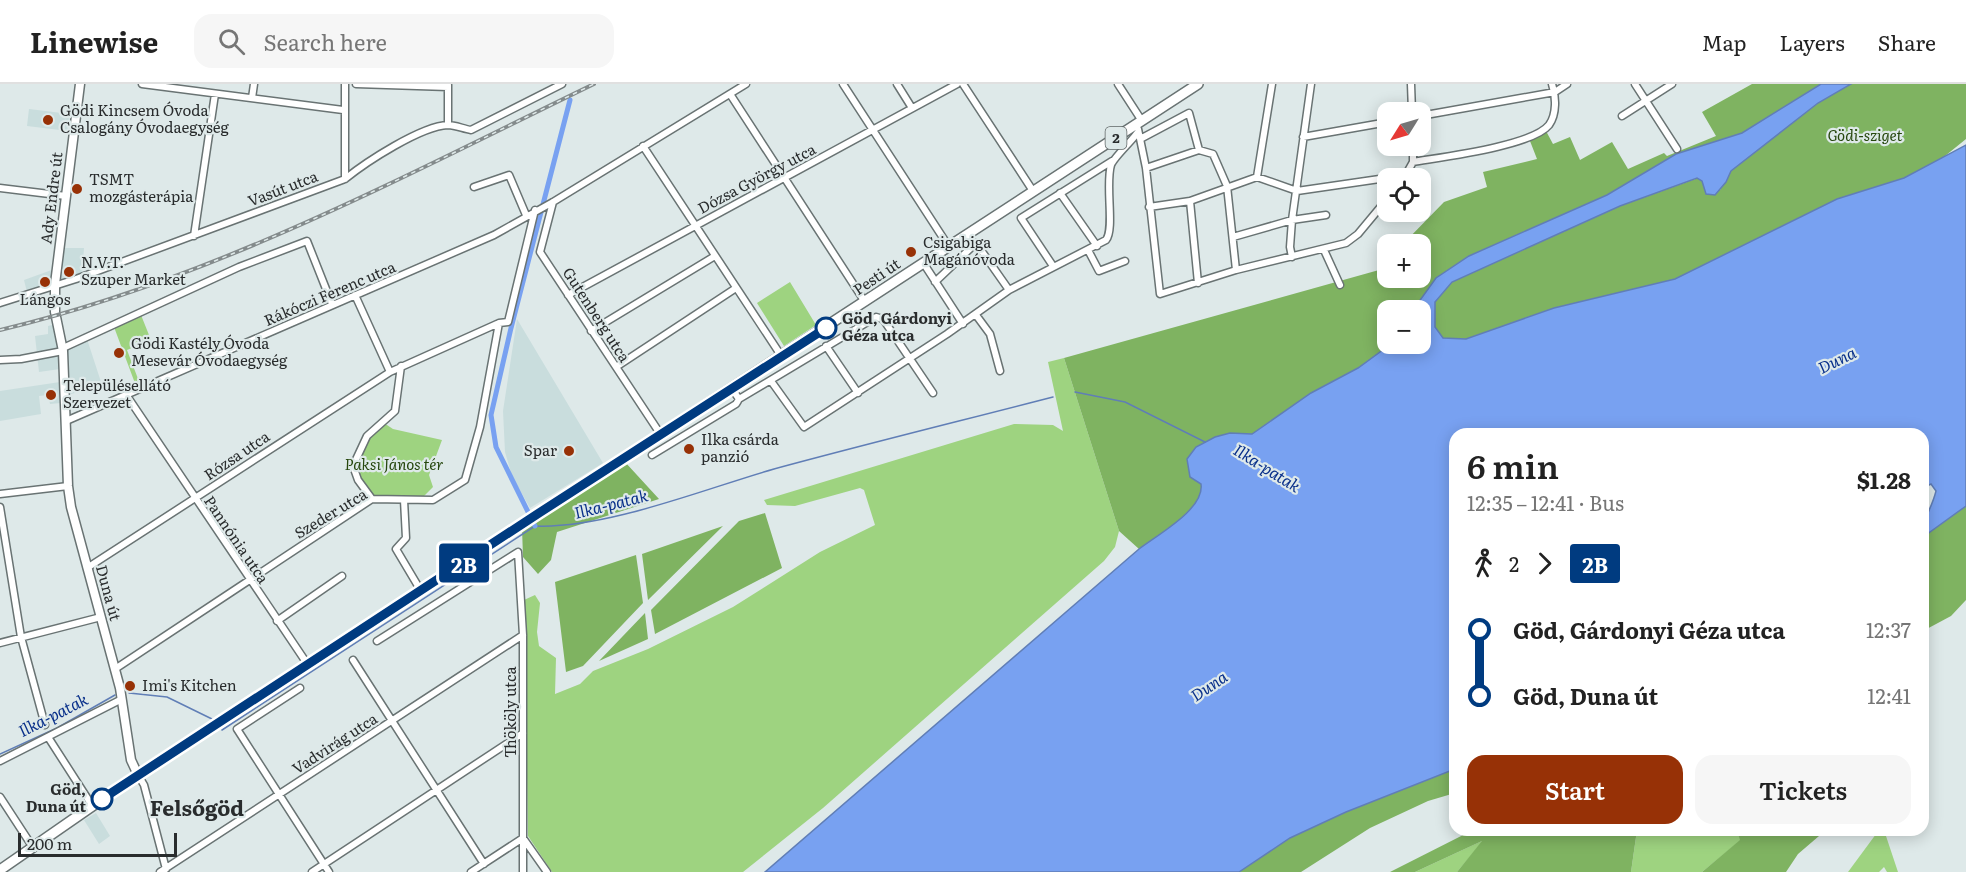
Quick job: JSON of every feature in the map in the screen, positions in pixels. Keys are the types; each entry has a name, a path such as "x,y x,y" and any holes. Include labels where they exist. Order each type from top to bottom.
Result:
{"main road":[{"name":"Pesti út","path":"0,870 138,775 308,666 530,518 782,357 1033,191 1139,129 1198,84"}],"street":[{"name":"Ady Endre út","path":"56,315 55,284 80,84"},
{"path":"142,84 343,110"},
{"path":"252,98 254,84"},
{"path":"345,84 343,110 345,178"},
{"path":"356,84 448,86 448,125"},
{"name":"Vasút utca","path":"0,303 194,236 345,178 371,158 416,135 448,125 471,130 562,84"},
{"path":"553,202 746,84"},
{"path":"843,84 949,247"},
{"path":"897,84 912,108"},
{"name":"Dózsa György utca","path":"568,295 957,84"},
{"path":"963,84 1033,191"},
{"path":"1118,84 1139,129 1146,168 1160,294 1236,270 1346,243 1358,234 1377,211"},
{"path":"1257,177 1272,84"},
{"path":"1292,257 1290,247 1292,220 1311,84"},
{"path":"1411,84 1412,102"},
{"path":"1413,162 1497,146 1534,135 1545,129 1552,119 1554,92 1552,84"},
{"path":"1431,114 1554,92 1567,84"},
{"path":"1635,84 1677,149"},
{"path":"1622,116 1672,84"},
{"path":"194,236 214,93"},
{"path":"730,94 866,302"},
{"path":"1053,266 1021,218 1112,161 1139,129 1189,113 1199,150"},
{"path":"1303,137 1377,124"},
{"path":"643,146 782,357"},
{"path":"1146,168 1199,150 1213,154 1227,186 1236,270"},
{"path":"1410,168 1413,156"},
{"path":"771,381 804,427 911,359 1009,290 1097,246 1106,240 1111,232 1108,186 1112,161"},
{"path":"474,187 509,175 526,215"},
{"path":"1149,207 1190,201 1257,177 1297,191 1377,181"},
{"path":"0,188 66,196"},
{"path":"1060,193 1097,246"},
{"path":"1190,201 1198,283"},
{"name":"Rákóczi Ferenc utca","path":"66,422 332,304 454,254 553,202"},
{"name":"Gutenberg utca","path":"553,202 540,252 661,435"},
{"path":"499,323 508,322 535,210"},
{"path":"1233,237 1292,220 1326,215"},
{"path":"0,360 21,359 63,349 239,267 308,241 332,304"},
{"path":"935,282 976,243 1009,290"},
{"path":"1088,250 1099,271 1125,261"},
{"path":"1324,250 1340,285"},
{"path":"591,330 715,256"},
{"path":"924,264 963,324"},
{"path":"616,367 736,288"},
{"path":"355,296 390,372"},
{"name":"Duna út","path":"56,315 63,349 68,486 87,568 121,694 131,760 144,785 164,871"},
{"path":"976,315 990,334 1000,371"},
{"path":"652,455 852,329 880,317 933,393"},
{"name":"Rózsa utca","path":"87,568 390,372 499,323"},
{"name":"Szeder utca","path":"115,669 372,500 433,500 467,478 480,427 499,323"},
{"path":"826,346 858,393"},
{"path":"372,500 358,480 353,466 367,436 395,411 401,366"},
{"path":"732,389 739,399"},
{"name":"Pannónia utca","path":"127,396 308,666"},
{"path":"0,494 68,486"},
{"path":"404,500 406,538 396,549 421,591"},
{"path":"0,507 21,637 45,725"},
{"name":"Thököly utca","path":"377,641 518,552 523,635 523,872"},
{"path":"277,621 342,576"},
{"path":"0,643 100,617"},
{"name":"Vadvirág utca","path":"164,871 523,635"},
{"path":"353,660 484,864"},
{"path":"300,688 237,729 329,872"},
{"path":"0,761 48,737 121,694"},
{"path":"312,872 523,734"},
{"path":"48,737 93,807"},
{"path":"0,797 32,846"},
{"path":"471,872 523,838 547,872"}],"shaded area":[{"name":"Gödi Kincsem Óvoda Csalogány Óvodaegység","path":"29,109 70,114 68,131 27,126"},
{"path":"65,248 84,248 82,275 27,292 24,280 60,267"},
{"path":"517,319 603,463 530,508 512,476 505,452 503,411"},
{"path":"61,323 65,348 87,339 102,385 61,397 61,403 50,404 48,395 39,396 41,414 0,421 0,391 60,382 60,369 39,372 35,336 48,334 48,326"},
{"path":"96,813 110,836 99,844 84,820"}],"green space":[{"path":"1752,84 1821,84 1742,133 1676,154 1607,195 1469,256 1436,278 1431,285 1431,234 1413,234 1424,222 1431,222 1431,215 1444,202 1487,187 1483,172 1537,159 1530,141 1546,131 1553,144 1570,137 1580,160 1612,142 1628,169 1664,153 1667,156 1716,136 1702,112"},
{"name":"Gödi-sziget","path":"1851,84 1966,84 1966,139 1940,160 1904,178 1837,199 1675,279 1554,308 1466,339 1443,338 1435,327 1435,302 1452,282 1620,206 1698,178 1720,190 1731,171 1818,103"},
{"path":"1377,271 1377,288 1429,288 1420,300 1377,300 1377,354 1358,368 1311,393 1252,434 1230,433 1190,477 1201,484 1196,503 1178,521 1139,549 1119,531 1064,358"},
{"path":"790,282 816,325 784,346 757,303"},
{"path":"141,315 151,340 127,350 140,384 136,386 114,327"},
{"path":"1064,358 1119,531 1115,547 1104,561 823,808 743,872 552,872 528,836 524,600 535,595 540,603 537,632 539,646 556,658 555,694 580,684 593,671 648,649 733,607 820,552 875,525 864,490 860,488 795,506 767,505 764,500 1014,424 1053,425 1063,431 1048,362"},
{"name":"Paksi János tér","path":"384,423 393,429 442,440 429,475 433,487 420,500 372,499 353,466 367,436"},
{"path":"625,462 659,499 557,532 551,560 538,574 523,557 522,528"},
{"path":"1966,506 1966,600 1951,616 1929,628 1929,533"},
{"path":"765,513 782,568 655,634 651,610 739,521"},
{"path":"723,526 648,600 642,554"},
{"path":"636,555 643,603 583,666 566,672 555,582"},
{"path":"645,613 648,639 599,661"},
{"path":"1449,771 1449,795 1428,801 1370,828 1301,872 1239,872 1290,838 1346,812"},
{"path":"1461,836 1636,836 1631,872 1457,872 1482,841 1415,872 1390,872"},
{"path":"1636,836 1739,836 1741,840 1702,872 1631,872"},
{"path":"1739,836 1819,836 1798,854 1786,872 1702,872 1740,840"},
{"path":"1875,836 1886,836 1898,872 1887,872 1884,867 1879,872 1848,872"},
{"path":"1484,840 1457,872 1415,872"}],"water":[{"name":"Duna","path":"1821,84 1851,84 1818,103 1731,171 1726,182 1715,195 1706,194 1702,181 1697,178 1620,206 1452,282 1435,302 1435,327 1443,338 1466,339 1554,308 1675,279 1837,199 1904,178 1966,145 1966,506 1929,533 1929,511 1936,491 1931,484 1929,485 1929,428 1449,428 1449,771 1346,812 1290,838 1239,872 765,872 1139,549 1188,512 1196,503 1200,493 1201,484 1190,477 1187,459 1196,447 1215,437 1230,433 1252,434 1311,393 1358,368 1377,354 1431,354 1431,300 1420,300 1436,278 1469,256 1607,195 1676,154 1742,133"}],"waterway":[{"path":"535,526 496,447 491,415 570,100"},
{"name":"Ilka-patak","path":"1075,392 1125,402 1205,442"},
{"name":"Ilka-patak","path":"222,730 535,526 563,525 623,515 774,469 1053,397"},
{"name":"Ilka-patak","path":"129,693 167,697 212,719"},
{"name":"Ilka-patak","path":"0,754 57,728 115,695"}],"railway":[{"path":"0,330 78,309 155,284 230,255 376,190 594,84"}],"bus line":[{"name":"2B","path":"102,799 138,775 150,770 489,545 826,328"}],"place":[{"name":"Gödi Kincsem Óvoda Csalogány Óvodaegység","path":"48,120"},
{"name":"TSMT mozgásterápia","path":"77,189"},
{"name":"Csigabiga Magánóvoda","path":"911,252"},
{"name":"N.V.T. Szuper Market","path":"69,272"},
{"name":"Lángos","path":"45,282"},
{"name":"Göd, Gárdonyi Géza utca","path":"826,328"},
{"name":"Gödi Kastély Óvoda Mesevár Óvodaegység","path":"119,353"},
{"name":"Településellátó Szervezet","path":"51,395"},
{"name":"Ilka csárda panzió","path":"689,449"},
{"name":"Spar","path":"569,451"},
{"name":"Imi's Kitchen","path":"130,686"},
{"name":"Göd, Duna út","path":"102,799"}],"district":[{"name":"Felsőgöd","path":"197,809"}]}
